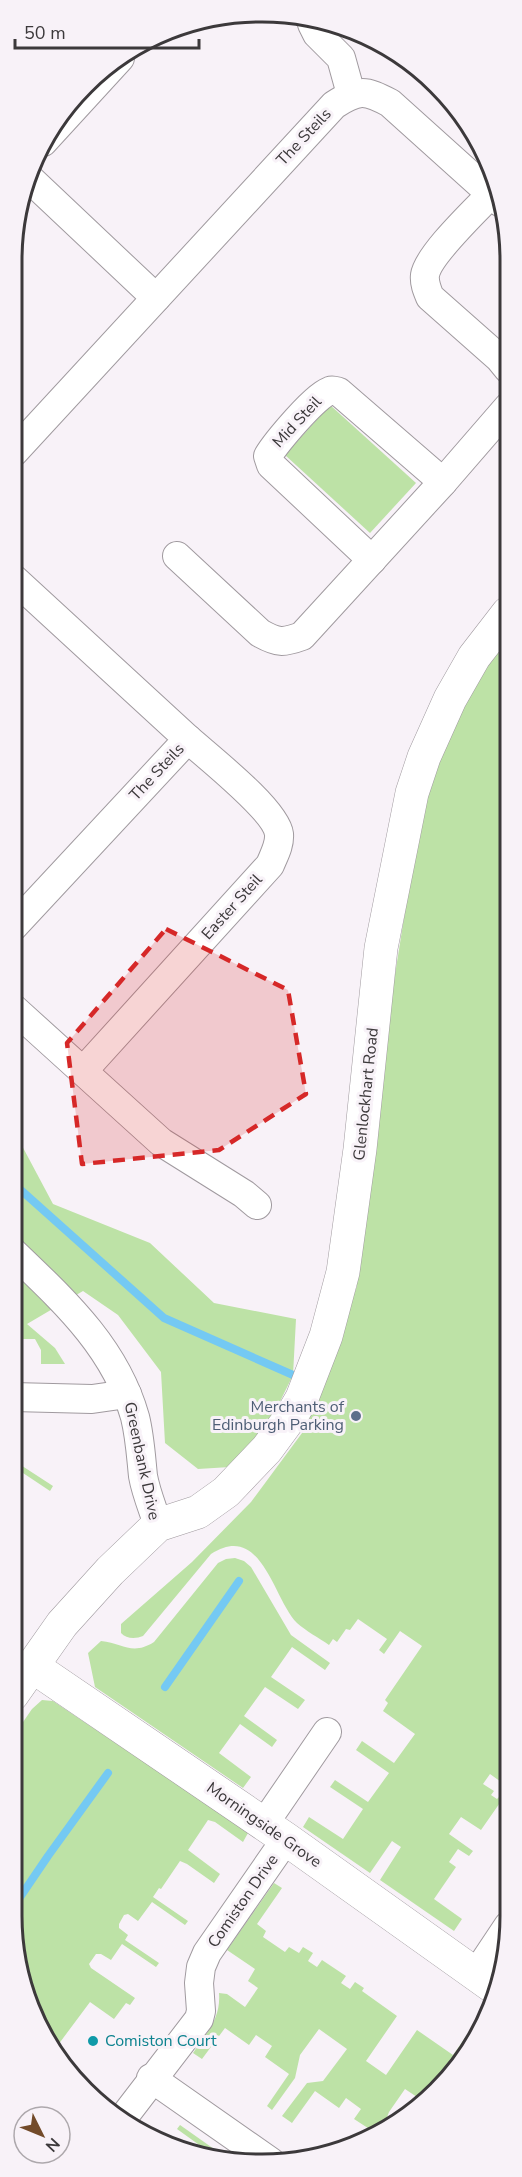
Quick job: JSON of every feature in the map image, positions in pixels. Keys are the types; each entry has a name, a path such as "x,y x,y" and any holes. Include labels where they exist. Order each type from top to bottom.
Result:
{"street":[{"path":"314,29 341,58 351,94 372,93 390,103 489,193"},
{"name":"The Steils","path":"22,443 334,105 351,94"},
{"path":"35,185 156,298"},
{"path":"492,201 432,258 425,274 425,287 430,297 500,359"},
{"name":"Mid Steil","path":"372,560 271,465 268,456 297,420 320,395 330,390 339,392 443,482"},
{"path":"177,556 260,633 274,640 287,642 302,636 500,416"},
{"name":"The Steils","path":"22,586 188,739 22,917"},
{"name":"Glenlockhart Road","path":"158,1525 198,1512 241,1477 280,1432 292,1415 309,1381 334,1311 343,1272 360,1149 381,948 412,793 427,750 450,699 474,657 500,623"},
{"name":"Easter Steil","path":"83,1071 270,865 277,849 279,833 267,810 188,739"},
{"path":"22,1016 161,1142 244,1194 257,1206"},
{"name":"Greenbank Drive","path":"22,1261 80,1317 110,1358 127,1394 136,1421 144,1479 158,1525 75,1608 22,1680"},
{"path":"22,1397 99,1398 127,1394"},
{"name":"Morningside Grove","path":"32,1666 275,1832 485,1981"},
{"name":"Comiston Drive","path":"127,2113 151,2078 199,2019 201,1967 207,1953 275,1832 327,1732"},
{"path":"485,1981 496,1955"},
{"path":"151,2078 260,2154"}],"highlighted area":[{"path":"166,929 288,990 306,1094 219,1150 82,1164 67,1043"}],"green space":[{"path":"330,405 416,483 370,533 285,455"},
{"path":"500,645 500,1781 490,1774 483,1784 494,1791 491,1795 497,1799 500,1796 500,1803 481,1830 461,1817 449,1834 473,1851 469,1856 458,1849 449,1862 456,1867 434,1899 462,1919 454,1931 380,1880 401,1847 392,1841 370,1873 303,1827 309,1817 343,1839 363,1809 330,1787 335,1780 368,1802 389,1773 356,1750 362,1741 394,1763 415,1734 383,1711 388,1703 385,1700 422,1646 400,1631 384,1654 379,1650 387,1639 358,1619 350,1630 346,1629 337,1642 333,1639 329,1645 297,1623 264,1567 243,1547 228,1547 211,1554 143,1636 134,1638 121,1633 121,1624 192,1562 251,1502 305,1429 323,1387 357,1286 390,1006 407,899 429,780 447,735"},
{"path":"22,1146 53,1204 150,1243 214,1303 296,1319 293,1375 269,1424 230,1467 198,1469 165,1443 161,1372 118,1315 83,1291 27,1324 55,1348 65,1364 41,1364 41,1350 35,1339 22,1339"},
{"path":"22,1466 53,1486 50,1491 22,1472"},
{"path":"235,1558 251,1567 291,1635 330,1663 325,1670 292,1647 271,1677 305,1700 298,1709 265,1687 244,1716 277,1740 272,1747 240,1724 219,1753 251,1777 243,1788 95,1687 88,1653 101,1641 127,1648 140,1648 154,1642 218,1563"},
{"path":"42,1700 53,1701 248,1833 243,1842 215,1822 208,1820 188,1850 220,1874 214,1883 180,1861 161,1889 159,1888 153,1897 188,1921 185,1925 152,1902 138,1921 128,1914 124,1915 119,1928 128,1935 125,1940 159,1963 156,1967 122,1944 111,1960 101,1954 96,1954 89,1964 91,1968 135,1998 130,2005 126,2003 114,2019 90,2002 59,2043 35,1993 27,1963 23,1932 22,1724"},
{"path":"274,1883 282,1888 257,1924 266,1931 263,1937 285,1952 289,1947 299,1953 303,1947 313,1953 308,1961 317,1967 322,1960 346,1976 341,1983 350,1989 355,1982 364,1988 362,1991 397,2016 366,2061 386,2075 417,2030 453,2055 470,2030 459,2049 430,2085 416,2096 405,2089 386,2119 380,2123 369,2129 354,2119 361,2109 346,2098 339,2108 315,2091 292,2123 282,2116 307,2083 323,2081 347,2049 319,2029 300,2055 295,2078 272,2110 267,2106 289,2074 265,2057 272,2046 256,2035 249,2045 225,2028 202,2059 193,2053 215,2018 219,1993 227,1994 245,2007 258,1988 248,1981 255,1969 227,1950"},
{"path":"180,2125 216,2150 202,2147 177,2129"}],"waterway":[{"path":"22,1191 164,1318 293,1375"},
{"path":"165,1687 239,1581"},
{"path":"22,1894 108,1773"}],"place":[{"name":"Merchants of Edinburgh Parking","path":"356,1416"},
{"name":"Comiston Court","path":"93,2041"}]}
